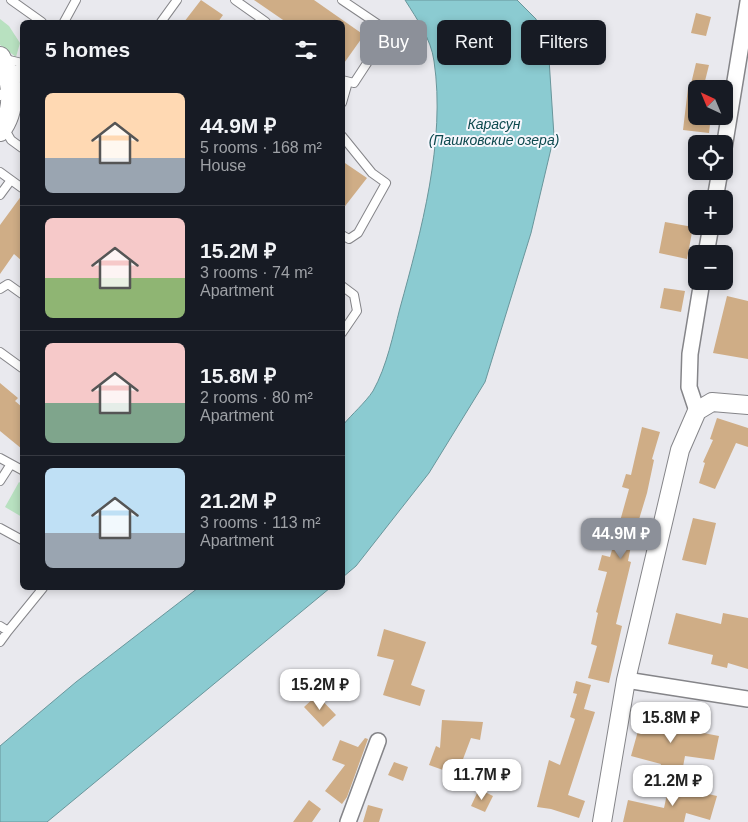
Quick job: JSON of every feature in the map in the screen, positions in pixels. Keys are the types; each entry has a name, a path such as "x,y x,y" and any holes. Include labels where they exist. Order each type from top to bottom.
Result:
{"street":[{"path":"728,135 741,92 748,2"},
{"path":"698,411 689,387 690,354 701,290"},
{"path":"602,822 626,680 680,450 698,411 712,402 748,405"},
{"path":"626,680 748,699"},
{"path":"348,822 378,741"}],"lane":[{"path":"11,0 39,20"},
{"path":"65,20 76,0"},
{"path":"162,20 177,0"},
{"path":"235,0 259,20"},
{"path":"342,0 388,32 354,83 345,81"},
{"path":"9,91 12,140 20,146"},
{"path":"345,140 372,173 386,183 358,233 349,239 345,237"},
{"path":"0,172 20,187"},
{"path":"0,195 11,180"},
{"path":"0,289 8,284 20,293"},
{"path":"345,288 354,295 357,311 345,328"},
{"path":"0,352 20,367"},
{"path":"0,458 20,469"},
{"path":"0,481 11,464"},
{"path":"0,528 20,539"},
{"path":"0,642 41,590"},
{"path":"0,626 8,631"}],"green space":[{"path":"0,19 9,26 20,43 16,57 0,45"},
{"path":"19,482 20,516 5,507"}],"water":[{"name":"Карасун (Пашковские озера)","path":"405,0 517,0 536,20 521,20 521,65 549,65 554,136 531,233 485,382 429,473 356,566 345,575 345,423 366,400 378,381 386,361 416,249 429,186 437,123 437,91 432,53 427,37 427,20 418,20"},
{"path":"195,590 328,590 47,822 0,822 0,746 76,682"}],"building":[{"path":"201,0 223,15 219,20 186,20"},
{"path":"254,0 314,0 343,20 283,20"},
{"path":"696,13 711,17 706,36 691,33"},
{"path":"345,22 360,32 360,41 345,62"},
{"path":"696,63 709,65 705,80 692,80"},
{"path":"688,88 688,125 710,125 709,133 683,130"},
{"path":"345,163 367,178 345,206"},
{"path":"20,198 20,259 14,254 0,274 0,225"},
{"path":"665,222 688,226 688,235 692,235 690,245 688,245 687,259 659,253"},
{"path":"664,288 685,291 681,312 660,308"},
{"path":"727,296 748,301 748,359 713,353"},
{"path":"0,383 18,398 15,401 20,405 20,447 0,431"},
{"path":"717,418 748,428 748,447 736,443 715,489 699,483 705,463 703,462 713,440 710,439"},
{"path":"642,427 660,432 652,459 654,460 647,493 637,526 635,525 628,561 631,562 616,624 622,626 609,683 588,678 597,646 591,644 598,613 596,612 607,572 598,570 602,555 610,557 629,489 622,487 626,474 631,475"},
{"path":"693,518 716,523 706,565 682,560"},
{"path":"676,613 721,624 723,613 748,618 748,669 728,663 727,668 711,664 713,655 668,644"},
{"path":"384,629 426,642 411,685 425,690 420,706 383,695 394,660 377,656"},
{"path":"576,681 591,685 584,709 595,712 568,795 585,801 579,818 551,809 537,807 549,760 560,765 575,719 570,717 577,694 573,693"},
{"path":"317,695 336,715 323,727 304,707"},
{"path":"643,713 664,718 662,725 719,736 714,760 685,756 682,772 660,768 661,764 631,756"},
{"path":"442,720 483,722 480,740 471,738 457,775 429,765 436,746 440,748"},
{"path":"365,738 368,739 347,797 342,804 325,791 345,765 332,760 340,740 358,747"},
{"path":"394,762 408,767 403,781 388,775"},
{"path":"669,785 717,796 710,820 686,813 684,822 623,822 628,800 664,808"},
{"path":"479,789 493,796 485,812 471,806"},
{"path":"309,800 321,809 312,822 293,822"},
{"path":"368,805 383,809 379,822 363,822"}]}
